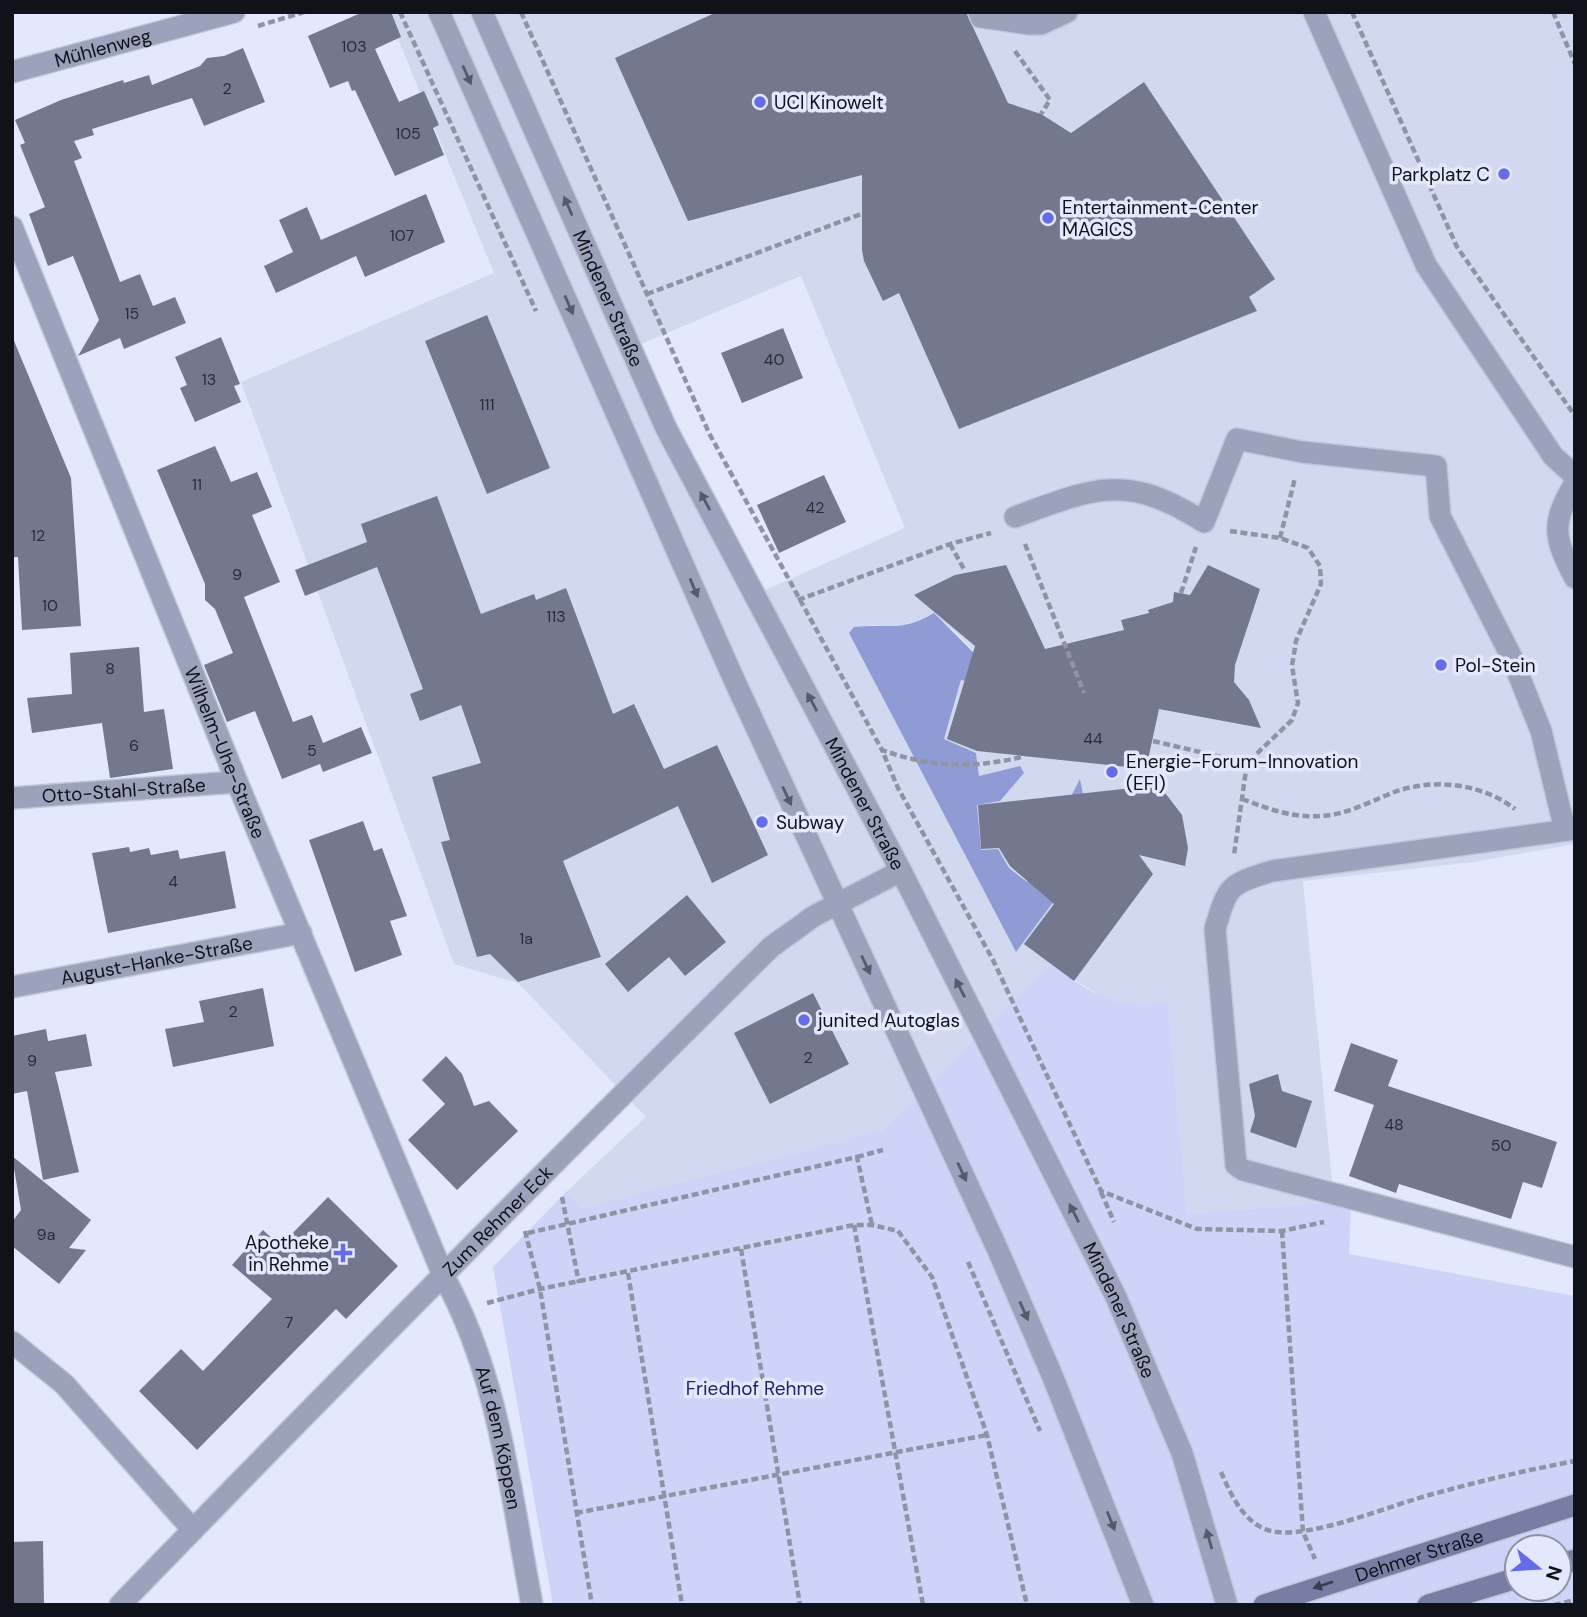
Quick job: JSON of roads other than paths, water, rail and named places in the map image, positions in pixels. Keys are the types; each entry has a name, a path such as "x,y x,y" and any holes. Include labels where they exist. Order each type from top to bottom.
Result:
{"main road":[{"name":"Dehmer Straße","path":"1264,1605 1575,1505"},
{"path":"1428,1605 1503,1582"}],"street":[{"name":"Mühlenweg","path":"12,72 234,12"},
{"name":"Mindener Straße","path":"439,12 731,673 1041,1350 1143,1605"},
{"name":"Mindener Straße","path":"482,12 666,428 901,871 1110,1284 1182,1453 1227,1605"},
{"path":"979,12 981,17 1016,18 1041,24 1067,12"},
{"path":"1314,12 1426,265 1553,456 1575,476"},
{"name":"Wilhelm-Uhe-Straße","path":"12,227 237,782 444,1277"},
{"path":"1015,517 1071,496 1117,488 1170,501 1204,522 1237,439 1302,452 1436,466 1440,516 1511,656 1541,731 1570,830 1272,871 1238,882 1225,895 1215,929 1236,1165 1243,1170 1575,1256"},
{"path":"1575,483 1559,509 1558,546 1575,578"},
{"name":"Otto-Stahl-Straße","path":"12,798 237,782"},
{"name":"Zum Rehmer Eck","path":"120,1605 444,1277 505,1210 771,947 792,930 838,903 901,871"},
{"name":"August-Hanke-Straße","path":"12,988 302,933"},
{"name":"Auf dem Köppen","path":"444,1277 464,1312 495,1410 532,1605"},
{"path":"12,1342 64,1384 193,1530"}],"water":[{"path":"934,613 1015,694 961,680 944,739 976,753 979,776 1020,766 1024,773 1000,801 977,805 981,850 998,849 1009,868 1027,882 1080,779 1101,884 1075,873 1016,952 849,633 854,627 912,623"}],"place":[{"name":"UCI Kinowelt","path":"760,102"},
{"name":"Parkplatz C","path":"1504,174"},
{"name":"Entertainment-Center MAGICS","path":"1048,218"},
{"name":"Pol-Stein","path":"1441,665"},
{"name":"Energie-Forum-Innovation (EFI)","path":"1112,772"},
{"name":"Subway","path":"762,822"},
{"name":"junited Autoglas","path":"804,1020"},
{"name":"Apotheke in Rehme","path":"343,1253"}],"park label":[{"name":"Friedhof Rehme","path":"755,1388"}]}
